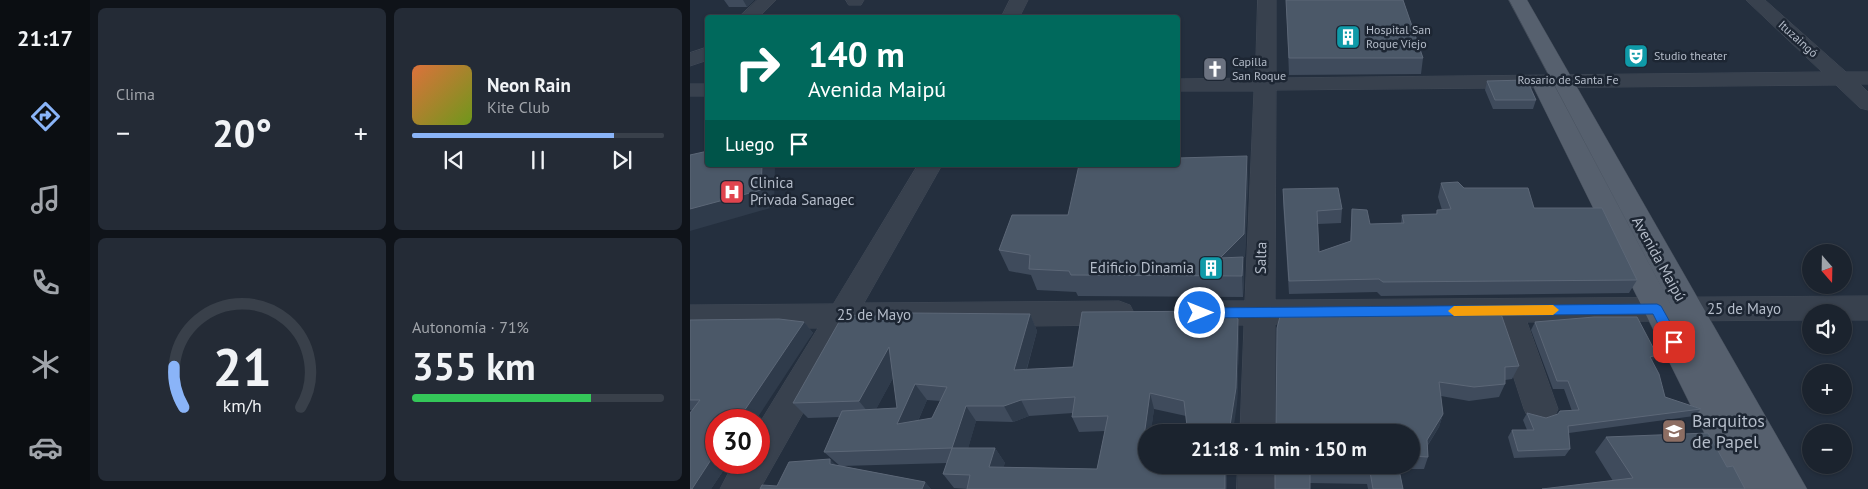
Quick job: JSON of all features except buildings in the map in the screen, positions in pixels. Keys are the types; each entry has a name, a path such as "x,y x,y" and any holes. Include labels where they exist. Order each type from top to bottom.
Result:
{"main road":[{"path":"1501,0 1552,81"},
{"path":"1518,0 1552,81"},
{"name":"Avenida Maipú","path":"1552,81 1672,309 1752,489"},
{"name":"Avenida Maipú","path":"1672,309 1788,489"}],"street":[{"path":"750,15 767,0"},
{"path":"1011,15 1018,0"},
{"name":"Salta","path":"1257,424 1267,0"},
{"name":"Ituzaingó","path":"1755,0 1868,102"},
{"path":"690,60 705,54"},
{"name":"Rosario de Santa Fe","path":"1180,85 1868,78"},
{"path":"690,90 705,90"},
{"path":"770,438 929,167"},
{"name":"25 de Mayo","path":"690,317 1868,308"},
{"path":"1507,310 1541,409"},
{"path":"739,489 748,474"},
{"path":"1256,474 1256,489"}],"slow traffic":[{"path":"1454,311 1553,310"}],"place":[{"name":"Hospital San Roque Viejo","path":"1348,37"},
{"name":"Studio theater","path":"1636,56"},
{"name":"Capilla San Roque","path":"1215,69"},
{"name":"Clinica Privada Sanagec","path":"732,192"},
{"name":"Edificio Dinamia","path":"1211,268"},
{"name":"Barquitos de Papel","path":"1674,431"}],"route":[{"path":"1200,313 1657,309 1674,342"}]}
